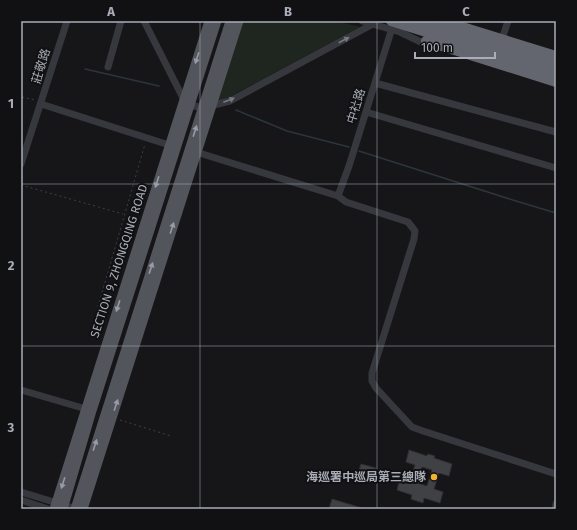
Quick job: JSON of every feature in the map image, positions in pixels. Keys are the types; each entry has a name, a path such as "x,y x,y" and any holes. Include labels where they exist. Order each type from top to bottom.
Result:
{"highway":[{"path":"417,21 556,65"},
{"path":"444,21 556,56"},
{"path":"391,25 556,73"},
{"path":"426,41 556,82"}],"main road":[{"name":"SECTION 9, ZHONGQING ROAD","path":"59,507 100,386 187,103 209,21"},
{"name":"SECTION 9, ZHONGQING ROAD","path":"59,507 86,409 169,145 187,103 217,21"},
{"path":"78,509 230,21"},
{"path":"78,509 112,417 238,21"}],"street":[{"name":"莊敬路","path":"21,164 67,21"},
{"path":"108,67 122,21"},
{"path":"144,21 187,103 202,108 230,101 373,24"},
{"path":"362,21 373,24 391,25 400,32 425,44 556,86"},
{"name":"中社路","path":"338,196 375,83 391,25 394,21"},
{"path":"431,21 556,60"},
{"path":"457,21 556,52"},
{"path":"503,36 508,21"},
{"path":"400,32 426,41"},
{"path":"400,32 428,37 556,77"},
{"path":"375,83 556,132"},
{"path":"41,103 169,145"},
{"path":"366,112 556,168"},
{"path":"196,152 338,196 346,202 408,222 415,231 414,239 372,373 372,381 376,388 412,427 556,474"},
{"path":"21,390 86,409"},
{"path":"21,492 59,507 78,509"},
{"path":"21,500 48,509"},
{"path":"554,509 556,504"}],"path":[{"path":"22,97 41,103"},
{"path":"115,316 97,310 147,137"},
{"path":"21,185 124,214"},
{"path":"112,417 171,436"}],"shaded area":[{"path":"242,21 336,21 360,27 216,104"}],"building":[{"name":"海巡署中巡局第三總隊","path":"409,450 427,456 428,454 435,456 434,458 452,464 449,476 439,473 434,489 443,492 440,503 424,498 423,503 411,499 412,495 397,490 400,478 410,481 415,465 406,462","holes":["422,467 432,470 427,486 417,483"]},
{"path":"361,464 376,468 371,482 357,477"},
{"path":"332,499 362,508 329,509"}],"waterway":[{"path":"85,69 159,86"},
{"path":"236,110 287,131 349,147"},
{"path":"359,151 556,213"}],"place":[{"name":"海巡署中巡局第三總隊","path":"434,477"}]}
